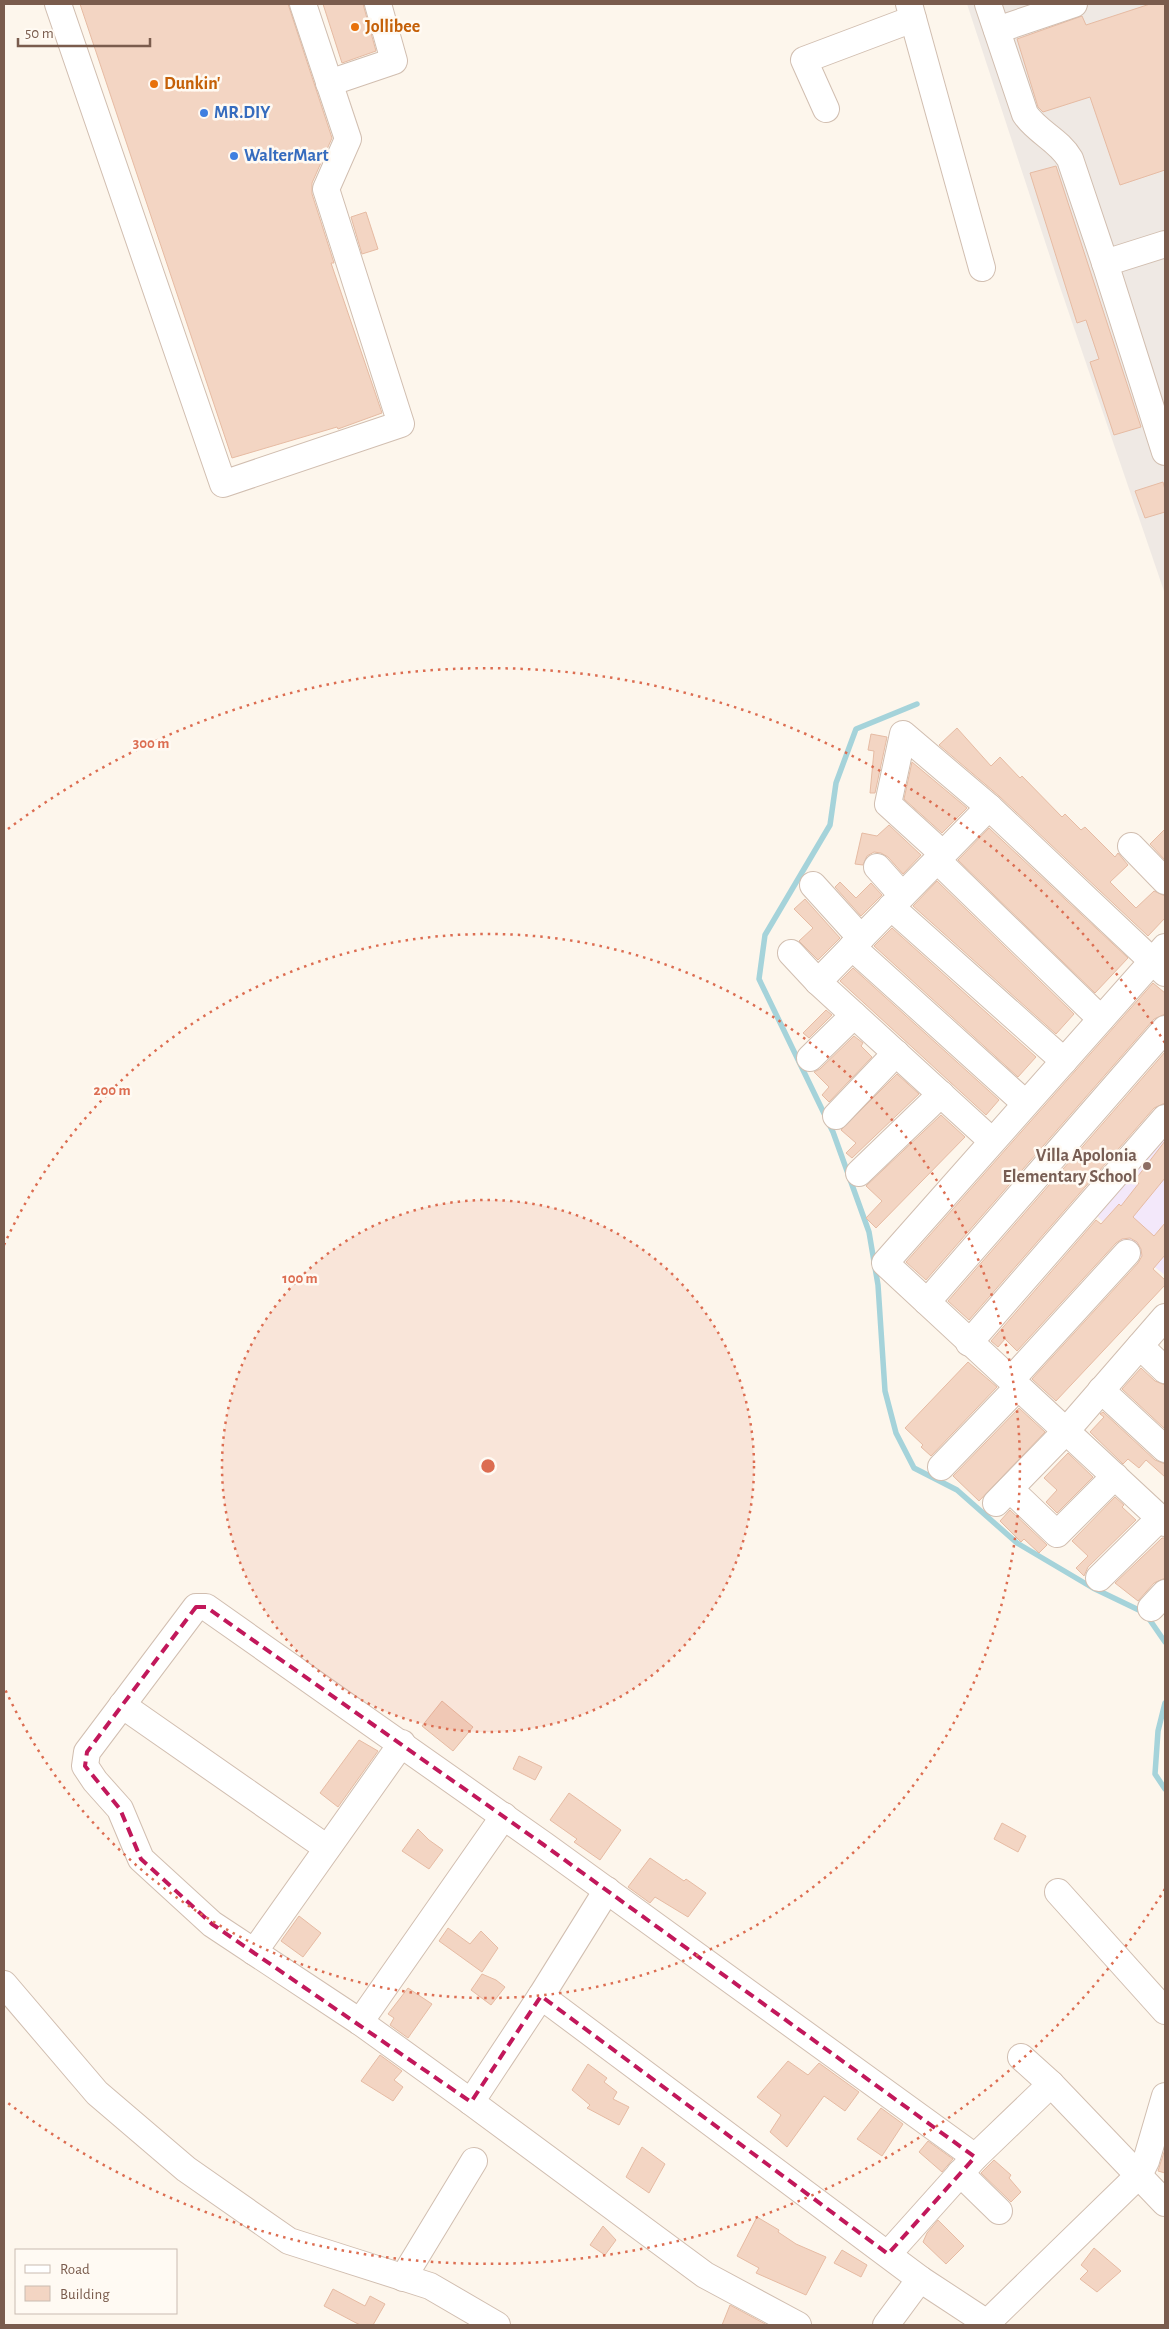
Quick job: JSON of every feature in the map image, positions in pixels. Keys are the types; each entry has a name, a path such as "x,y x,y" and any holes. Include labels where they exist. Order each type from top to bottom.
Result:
{"street":[{"path":"58,4 223,484 401,424 326,189 348,139 303,4"},
{"path":"329,83 394,61 378,4"},
{"path":"988,4 1025,114 1032,124 1063,148 1070,159 1165,452"},
{"path":"997,30 1074,4"},
{"path":"826,109 804,60 911,11 982,268"},
{"path":"1105,263 1165,244"},
{"path":"1099,1578 1163,1520 884,1263 1101,1019 1161,961 989,807 903,734 888,804 1101,1019"},
{"path":"818,982 989,807"},
{"path":"1131,846 1165,881"},
{"path":"877,867 897,901 1064,1061"},
{"path":"813,885 856,942 1025,1103"},
{"path":"790,953 818,982 992,1140"},
{"path":"810,1058 854,1015"},
{"path":"927,1302 1165,1028"},
{"path":"836,1116 896,1053"},
{"path":"859,1173 941,1094"},
{"path":"969,1342 1165,1118"},
{"path":"941,1467 1127,1253"},
{"path":"1115,1476 1056,1534 1003,1496 1066,1431 1165,1317"},
{"path":"1140,1346 1165,1370"},
{"path":"1101,1390 1165,1448"},
{"path":"798,2325 705,2275 360,2022 212,1924 141,1860 120,1808 95,1781 85,1766 87,1752 196,1606 206,1606 607,1890 967,2165 1000,2210"},
{"path":"122,1705 327,1848"},
{"path":"254,1952 402,1743"},
{"path":"360,2022 504,1816"},
{"path":"471,2102 541,1996 607,1890"},
{"path":"1058,1892 1165,2011"},
{"path":"4,1984 97,2093 186,2170 289,2241 430,2286 497,2325"},
{"path":"541,1996 920,2279 987,2324 1139,2175 1146,2161 1165,2096"},
{"path":"1022,2057 1051,2084 1165,2203"},
{"path":"888,2254 967,2165 1051,2084"},
{"path":"403,2278 474,2161"},
{"path":"886,2325 920,2279"}],"highlighted area":[{"path":"196,1607 206,1607 544,1845 975,2157 888,2254 541,1996 471,2102 212,1924 141,1859 120,1809 85,1766 87,1752"}],"shaded area":[{"path":"967,4 1165,4 1165,594 1059,284"},
{"name":"Villa Apolonia Elementary School","path":"1165,1123 1165,1275 1127,1246 1091,1210"}],"building":[{"path":"80,4 288,4 332,138 312,183 312,194 334,263 331,263 382,413 338,429 337,427 232,458"},
{"name":"Jollibee","path":"323,4 363,4 376,51 342,63"},
{"path":"1150,4 1165,4 1165,170 1120,185 1090,97 1043,112 1038,107 1017,39 1082,16 1086,25"},
{"path":"1056,166 1141,427 1114,435 1090,362 1099,359 1086,320 1077,323 1030,173"},
{"path":"366,212 378,249 362,254 351,217"},
{"path":"1163,482 1165,512 1145,518 1135,491"},
{"path":"957,728 991,766 1000,757 1020,778 1022,776 1062,817 1065,814 1081,830 1085,827 1115,857 1118,853 1128,865 1110,882 1136,908 1154,891 1165,896 1165,918 1148,936 999,796 939,745"},
{"path":"871,734 887,737 875,793 870,793 874,751 868,750"},
{"path":"912,762 967,808 942,833 904,799"},
{"path":"889,825 921,855 903,874 888,857 881,853 874,852 867,856 863,865 855,864 862,833 877,836"},
{"path":"989,828 1128,958 1095,993 958,860"},
{"path":"1165,829 1165,860 1150,844"},
{"path":"937,881 1074,1014 1056,1034 913,906"},
{"path":"840,882 856,898 871,883 882,895 861,916 835,887"},
{"path":"805,899 840,938 818,960 799,941 813,928 794,909"},
{"path":"892,928 1036,1057 1018,1077 874,946"},
{"path":"853,968 999,1100 986,1115 840,981"},
{"path":"1153,983 1165,993 1165,1014 1154,1019 926,1280 906,1262"},
{"path":"826,1010 832,1015 809,1038 803,1033"},
{"path":"854,1036 863,1043 861,1046 872,1057 829,1102 822,1095 829,1087 814,1072 820,1069"},
{"path":"1165,1052 1165,1103 1154,1108 969,1320 948,1301"},
{"path":"897,1074 919,1094 852,1158 846,1153 856,1143 841,1130"},
{"path":"941,1115 965,1137 876,1228 866,1218 882,1201 866,1186"},
{"path":"1165,1141 1165,1178 1133,1217 1154,1236 1165,1223 1165,1255 1153,1269 1165,1280 1165,1285 1056,1401 1032,1379 1138,1263 1142,1256 1137,1242 1130,1238 1122,1239 1116,1243 1017,1351 1005,1339 998,1347 991,1341 1096,1220 1101,1224 1119,1204 1121,1206 1139,1183 1135,1180"},
{"path":"968,1362 997,1387 931,1456 921,1447 923,1445 905,1428"},
{"path":"1141,1368 1155,1381 1165,1385 1165,1429 1122,1389"},
{"path":"1019,1408 1045,1432 979,1501 953,1476"},
{"path":"1103,1412 1155,1460 1165,1464 1165,1477 1146,1460 1139,1468 1128,1459 1123,1464 1090,1432 1104,1417 1100,1414"},
{"path":"1068,1453 1093,1477 1057,1513 1046,1502 1057,1490 1044,1478"},
{"path":"1115,1497 1124,1505 1122,1507 1136,1520 1088,1567 1084,1576 1076,1568 1088,1556 1072,1541"},
{"path":"1010,1510 1047,1545 1039,1553 1024,1539 1021,1542 1000,1521"},
{"path":"1162,1538 1165,1538 1165,1578 1154,1583 1138,1601 1115,1583"},
{"path":"442,1701 473,1727 453,1751 422,1726"},
{"path":"359,1740 378,1751 338,1807 320,1793"},
{"path":"519,1756 542,1767 535,1780 513,1769"},
{"path":"569,1793 621,1830 600,1860 574,1842 577,1839 550,1820"},
{"path":"1002,1823 1026,1836 1018,1852 994,1839"},
{"path":"418,1829 443,1850 429,1869 402,1851"},
{"path":"650,1858 706,1893 688,1917 655,1897 650,1903 628,1887"},
{"path":"299,1916 321,1933 303,1957 281,1941"},
{"path":"448,1928 470,1944 481,1931 498,1948 482,1972 439,1941"},
{"path":"482,1974 496,1980 505,1987 491,2005 471,1990"},
{"path":"408,1988 432,2004 408,2038 390,2025 394,2018 388,2014"},
{"path":"380,2055 402,2071 394,2080 403,2087 393,2101 361,2081"},
{"path":"788,2061 808,2075 819,2063 859,2092 845,2111 824,2096 787,2147 770,2132 781,2115 757,2097"},
{"path":"588,2064 607,2078 604,2082 617,2092 613,2099 629,2107 619,2125 587,2108 590,2105 572,2090"},
{"path":"881,2108 903,2124 882,2156 857,2139"},
{"path":"928,2141 953,2159 942,2172 919,2152"},
{"path":"642,2147 665,2164 649,2193 626,2177"},
{"path":"1165,2149 1165,2173 1158,2171"},
{"path":"994,2160 1011,2175 1009,2178 1021,2192 1011,2202 981,2173"},
{"path":"757,2217 779,2230 778,2232 796,2244 826,2257 806,2295 756,2273 759,2268 737,2256"},
{"path":"938,2220 964,2246 946,2264 923,2242 927,2233"},
{"path":"603,2226 616,2240 605,2255 590,2245"},
{"path":"1094,2248 1121,2271 1097,2292 1080,2279 1088,2271 1081,2265"},
{"path":"842,2250 867,2265 861,2277 834,2263"},
{"path":"333,2289 365,2306 370,2296 385,2304 373,2325 360,2325 324,2306"},
{"path":"730,2305 767,2325 722,2325"}],"waterway":[{"path":"917,704 856,729 836,783 830,825 765,935 759,979 833,1132 869,1232 878,1285 885,1391 896,1433 914,1468 957,1490 1017,1543 1093,1588 1145,1613 1165,1642"},
{"path":"1165,1703 1158,1731 1155,1774 1165,1789"}],"place":[{"name":"Jollibee","path":"355,27"},
{"name":"Dunkin'","path":"154,84"},
{"name":"MR.DIY","path":"204,113"},
{"name":"WalterMart","path":"234,156"},
{"name":"Villa Apolonia Elementary School","path":"1147,1166"}]}
